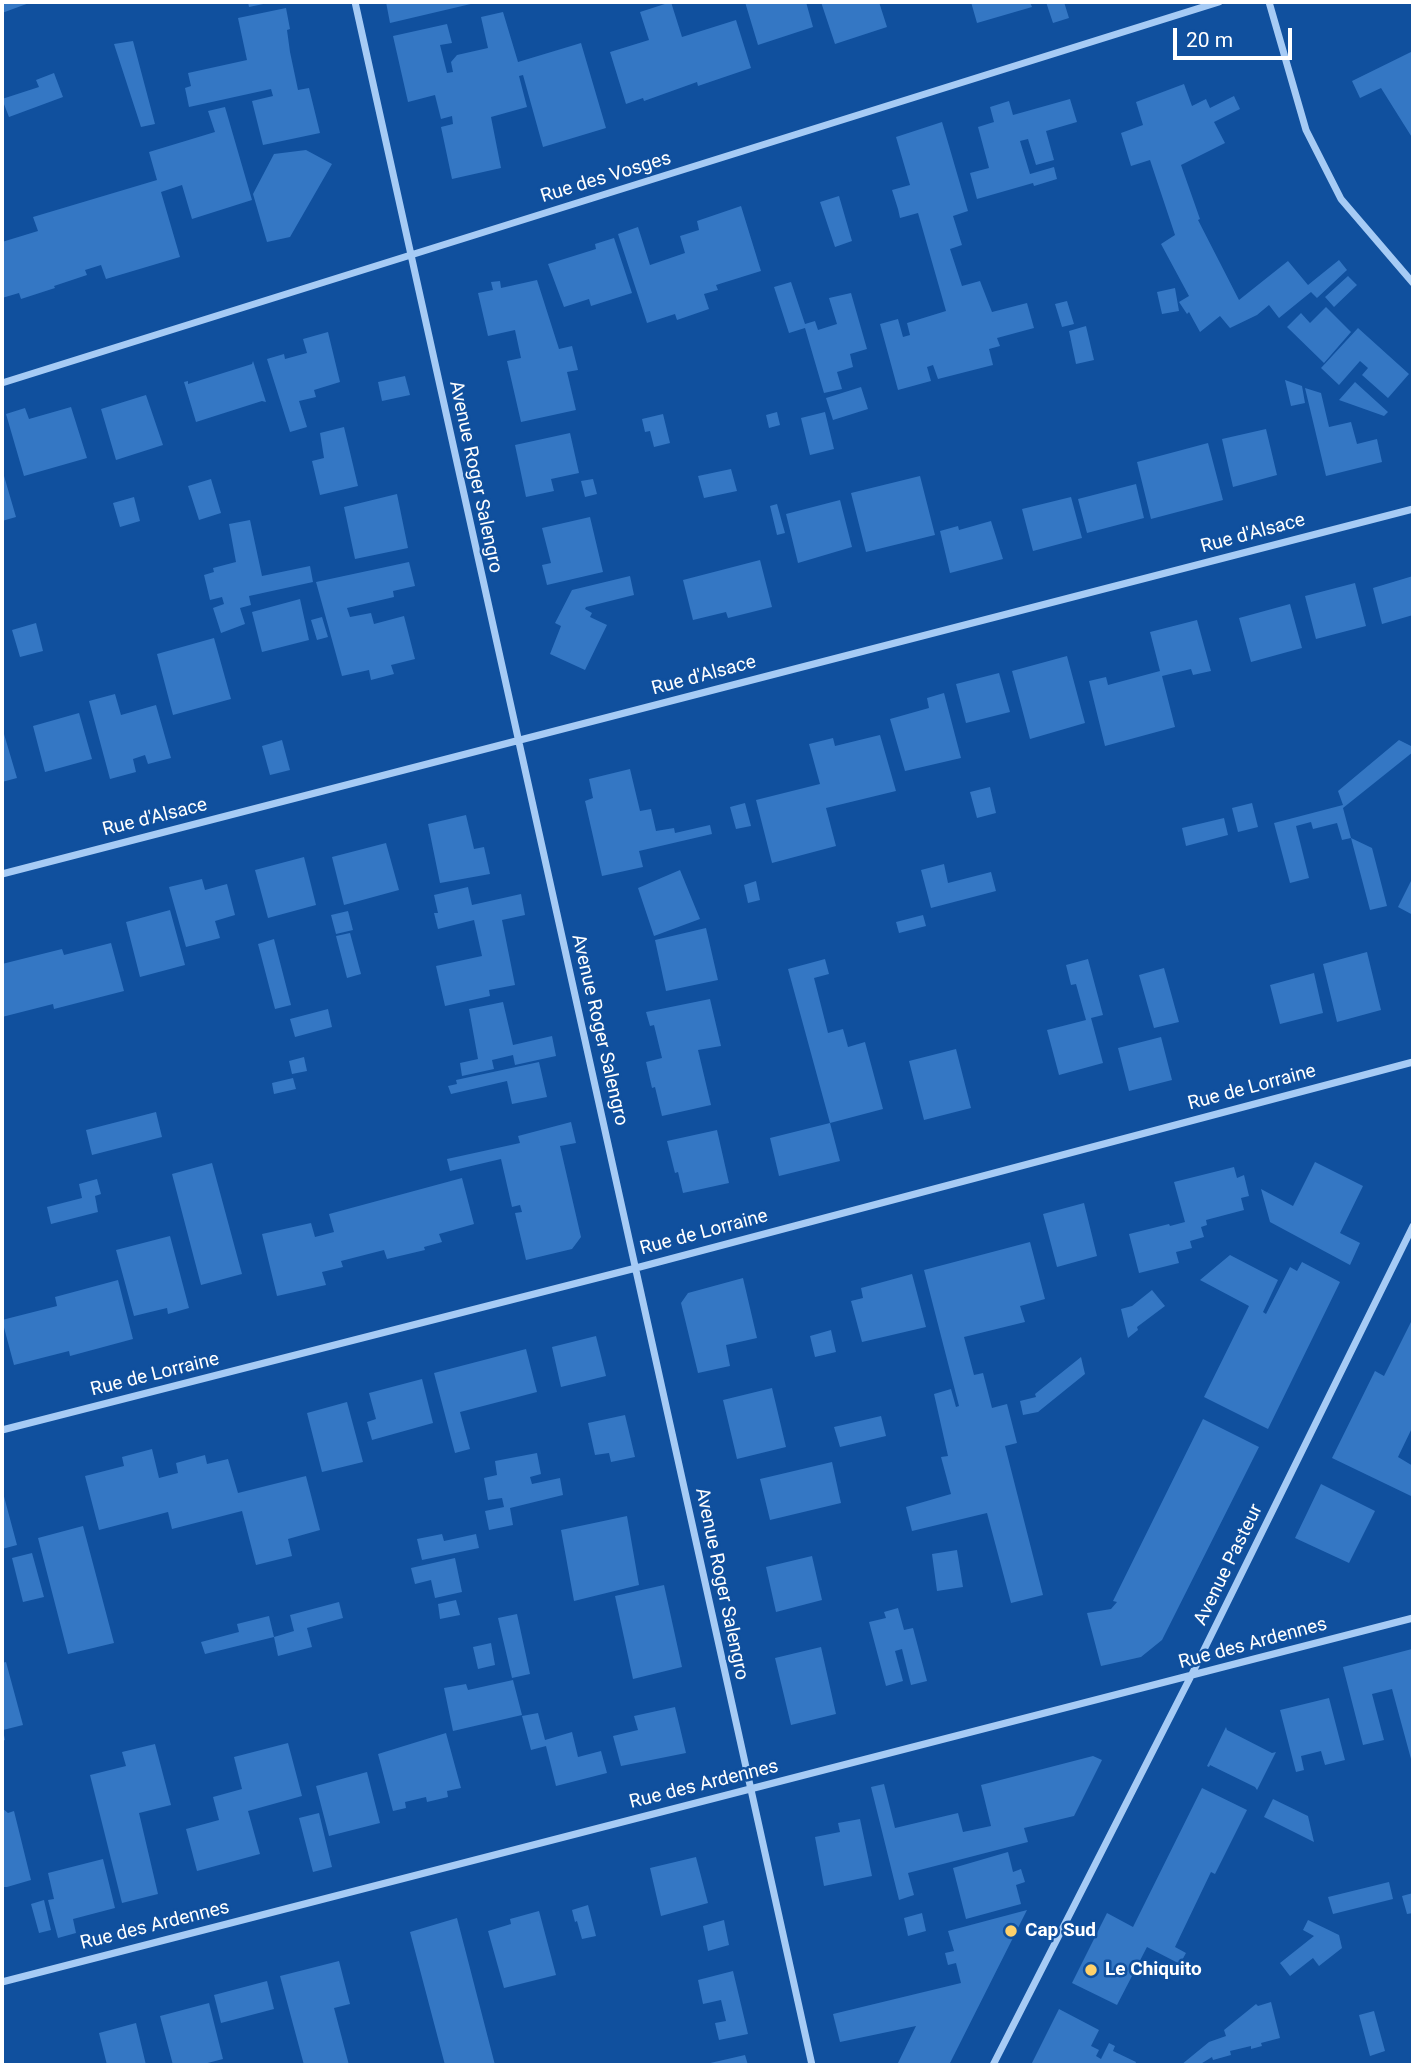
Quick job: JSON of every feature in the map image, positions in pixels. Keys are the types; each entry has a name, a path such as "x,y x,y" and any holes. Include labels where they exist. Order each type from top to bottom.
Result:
{"street":[{"name":"Avenue Roger Salengro","path":"355,2 812,2065"},
{"name":"Rue des Vosges","path":"2,383 1219,2"},
{"path":"1269,2 1306,130 1341,200 1413,283"},
{"name":"Rue d'Alsace","path":"2,873 1413,509"},
{"name":"Rue de Lorraine","path":"2,1430 636,1268 1413,1062"},
{"name":"Avenue Pasteur","path":"993,2065 1191,1676 1413,1226"},
{"name":"Rue des Ardennes","path":"2,1982 1413,1618"}],"building":[{"path":"2,2 32,2 2,13"},
{"path":"248,2 268,2 268,3 249,7"},
{"path":"386,2 475,2 475,3 390,23"},
{"path":"671,2 682,37 736,20 751,68 698,86 697,82 644,101 643,98 626,104 610,52 649,40 640,12"},
{"path":"745,2 806,2 813,27 758,45"},
{"path":"821,2 879,2 887,27 835,44"},
{"path":"971,2 1030,2 1032,7 977,23"},
{"path":"1046,2 1064,2 1069,18 1053,23"},
{"path":"286,8 290,52 298,90 309,88 320,133 263,145 252,101 273,96 271,89 189,107 185,88 191,86 188,73 247,60 238,18"},
{"path":"503,12 518,62 581,43 606,128 543,147 523,75 519,76 527,107 491,117 501,168 452,179 441,127 453,124 452,116 441,119 435,95 408,102 393,36 447,24 452,43 440,45 447,73 453,72 451,62 457,55 488,48 481,17"},
{"path":"133,41 155,124 141,127 114,44"},
{"path":"1413,51 1413,139 1381,88 1360,98 1352,81"},
{"path":"54,73 63,97 9,117 2,99 39,87 36,80"},
{"path":"1184,84 1192,106 1206,99 1210,108 1234,96 1240,109 1214,122 1225,143 1181,165 1200,219 1198,220 1239,300 1288,261 1308,285 1339,260 1347,270 1317,298 1311,292 1279,318 1269,305 1257,315 1230,328 1220,316 1200,332 1189,312 1187,314 1179,302 1189,296 1161,244 1175,235 1150,160 1131,166 1121,133 1143,125 1136,102"},
{"path":"1070,99 1077,122 1046,131 1054,160 1036,165 1028,139 1020,141 1030,174 1054,167 1057,179 977,199 970,173 989,168 978,127 994,122 990,107 1009,101 1013,115"},
{"path":"225,107 252,200 192,219 182,185 161,192 180,257 106,279 101,265 85,270 87,275 54,286 55,288 21,299 19,293 2,298 2,242 38,231 33,217 157,180 149,152 215,132 208,111"},
{"path":"942,122 968,211 953,216 962,245 950,249 962,286 980,281 992,312 1027,303 1034,328 997,338 1000,346 989,349 993,365 938,379 933,365 927,367 931,381 898,390 880,324 898,319 903,337 910,335 907,323 946,311 918,213 900,218 892,190 910,185 896,137"},
{"path":"306,150 332,164 290,237 267,242 253,194 274,154"},
{"path":"839,196 852,241 835,247 820,202"},
{"path":"741,206 761,271 716,285 718,290 704,294 709,309 677,320 675,314 647,323 618,234 638,227 650,265 685,253 680,236 699,230 697,221"},
{"path":"614,238 632,293 591,306 589,299 564,307 548,264 596,249 595,244"},
{"path":"1348,276 1357,285 1334,307 1325,297"},
{"path":"537,280 559,349 572,346 578,370 567,372 576,410 521,422 507,361 521,358 515,330 488,336 478,293 493,290 491,282 500,281 501,288"},
{"path":"791,282 805,324 815,321 818,330 837,324 829,298 851,293 867,349 850,354 853,367 837,372 842,389 824,393 805,328 789,333 774,287"},
{"path":"1175,288 1179,311 1162,314 1157,292"},
{"path":"1067,301 1074,324 1062,327 1055,304"},
{"path":"1326,307 1351,332 1324,363 1287,327 1301,313 1310,323"},
{"path":"1086,326 1094,360 1076,364 1069,331"},
{"path":"1358,328 1409,374 1388,398 1362,375 1368,368 1360,361 1339,385 1321,368"},
{"path":"328,332 340,382 314,390 316,397 299,401 307,427 290,432 267,359 284,354 285,359 307,353 303,339"},
{"path":"253,361 266,402 196,422 184,382 188,381 188,384 252,364"},
{"path":"405,376 410,395 382,401 378,382"},
{"path":"1285,380 1302,386 1305,403 1291,406"},
{"path":"1355,382 1388,412 1384,416 1339,400"},
{"path":"861,387 868,409 833,420 826,398"},
{"path":"1305,388 1321,393 1329,427 1351,422 1357,444 1377,439 1382,462 1326,476"},
{"path":"146,395 163,445 116,460 101,409"},
{"path":"71,407 87,458 24,476 6,414 25,408 29,419"},
{"path":"777,412 780,425 769,428 766,415"},
{"path":"825,412 834,449 810,455 801,418"},
{"path":"663,414 670,443 654,447 650,431 645,432 642,419"},
{"path":"344,427 358,486 320,495 312,461 324,458 320,433"},
{"path":"1266,429 1277,475 1233,487 1222,439"},
{"path":"570,433 579,473 551,479 554,491 526,497 515,445"},
{"path":"1208,443 1223,500 1151,519 1137,462"},
{"path":"2,469 16,517 2,521"},
{"path":"731,469 737,491 704,498 698,476"},
{"path":"920,476 935,535 866,552 851,493"},
{"path":"211,479 221,513 199,520 188,486"},
{"path":"593,479 597,494 585,497 581,481"},
{"path":"1136,484 1144,518 1087,533 1078,499"},
{"path":"397,494 408,548 355,559 344,507"},
{"path":"134,497 140,521 120,527 113,503"},
{"path":"1071,497 1082,538 1033,551 1022,509"},
{"path":"840,500 852,547 798,563 786,514"},
{"path":"777,504 785,533 777,535 770,506"},
{"path":"590,517 603,572 547,585 542,565 551,563 542,528"},
{"path":"250,520 262,576 310,566 313,582 249,596 251,605 240,608 245,624 221,633 213,608 224,604 222,597 210,600 204,575 214,572 213,568 236,562 229,524"},
{"path":"991,521 1003,559 950,573 940,531 958,526 959,530"},
{"path":"760,560 772,607 728,618 726,612 693,620 683,580"},
{"path":"409,562 415,586 393,591 394,597 347,608 350,617 371,613 374,624 404,616 415,659 391,665 394,674 371,680 369,670 342,676 316,582"},
{"path":"630,576 634,595 585,609 592,613 590,617 607,625 585,670 550,654 561,626 555,623 572,590"},
{"path":"1413,576 1413,615 1382,624 1373,588"},
{"path":"1355,583 1366,626 1316,639 1305,596"},
{"path":"300,599 309,640 262,652 252,612"},
{"path":"1290,604 1302,648 1251,662 1239,618"},
{"path":"322,617 328,637 317,640 311,620"},
{"path":"1197,620 1211,671 1193,675 1191,669 1162,676 1175,727 1105,746 1089,681 1106,677 1108,685 1160,671 1150,632"},
{"path":"36,623 43,651 20,657 12,630"},
{"path":"214,638 231,699 173,715 157,654"},
{"path":"1067,656 1085,723 1030,739 1012,671"},
{"path":"999,673 1010,712 966,723 956,684"},
{"path":"944,693 961,758 905,771 890,719 929,708 927,698"},
{"path":"115,694 121,715 156,705 171,758 148,764 145,755 133,759 136,772 110,779 89,701"},
{"path":"79,713 92,759 45,772 33,726"},
{"path":"4,734 17,778 2,782 2,735"},
{"path":"880,735 896,791 826,808 836,846 772,863 756,800 820,784 809,744 833,738 835,746"},
{"path":"282,740 290,770 270,775 262,746"},
{"path":"1399,740 1413,747 1413,752 1343,808 1351,838 1342,840 1337,823 1313,829 1311,822 1296,826 1309,878 1290,883 1274,823 1343,805 1338,791"},
{"path":"630,769 640,811 651,809 656,831 674,828 675,833 710,825 712,834 639,851 643,867 602,876 585,801 593,798 589,779"},
{"path":"990,787 996,813 977,818 970,792"},
{"path":"745,803 751,826 736,829 730,807"},
{"path":"1252,803 1258,827 1238,832 1232,808"},
{"path":"466,815 474,849 484,847 490,874 440,883 428,824"},
{"path":"1224,818 1228,835 1186,846 1182,828"},
{"path":"1351,838 1372,848 1387,906 1370,910"},
{"path":"386,843 399,890 344,905 332,857"},
{"path":"304,857 316,905 268,918 255,870"},
{"path":"944,864 948,883 991,872 996,891 931,908 921,870"},
{"path":"680,870 700,919 654,936 638,888"},
{"path":"1413,877 1413,915 1398,907"},
{"path":"202,879 205,890 227,884 235,915 215,921 220,938 186,947 169,887"},
{"path":"756,881 760,900 748,903 744,885"},
{"path":"468,887 472,905 521,894 525,915 502,920 515,985 489,990 490,996 445,1006 436,966 482,956 474,920 438,929 434,913 438,913 434,895"},
{"path":"170,910 185,965 140,977 126,922"},
{"path":"348,911 353,930 336,934 331,915"},
{"path":"923,915 926,926 899,933 896,922"},
{"path":"706,928 718,980 666,991 655,940"},
{"path":"350,933 361,974 347,978 336,936"},
{"path":"274,939 291,1005 275,1009 258,944"},
{"path":"111,943 124,991 54,1009 53,1004 2,1017 2,964 62,949 64,955"},
{"path":"1367,952 1381,1010 1337,1022 1323,964"},
{"path":"825,959 829,974 814,978 828,1033 843,1029 848,1047 865,1042 883,1109 830,1123 788,969"},
{"path":"1088,959 1103,1015 1091,1018 1103,1063 1059,1075 1047,1030 1086,1020 1076,984 1071,985 1066,965"},
{"path":"1164,968 1179,1022 1154,1028 1139,975"},
{"path":"1314,973 1323,1013 1280,1024 1270,985"},
{"path":"710,999 721,1046 698,1050 711,1105 662,1116 646,1062 662,1058 654,1025 650,1026 646,1012"},
{"path":"503,1002 513,1045 552,1036 556,1056 515,1065 513,1055 492,1060 494,1069 462,1076 460,1063 478,1059 469,1009"},
{"path":"328,1009 332,1027 295,1037 290,1019"},
{"path":"1161,1037 1172,1080 1129,1091 1118,1048"},
{"path":"956,1049 971,1108 924,1120 909,1061"},
{"path":"304,1057 307,1071 292,1074 289,1061"},
{"path":"539,1062 547,1097 512,1104 507,1081 451,1094 448,1086 457,1084 456,1080"},
{"path":"293,1078 296,1089 274,1094 272,1083"},
{"path":"156,1112 162,1137 92,1155 86,1130"},
{"path":"571,1122 576,1143 560,1146 581,1237 572,1249 526,1260 515,1213 522,1212 520,1205 512,1207 501,1159 450,1171 447,1159 520,1143 518,1136"},
{"path":"830,1123 840,1161 779,1176 770,1138"},
{"path":"717,1130 729,1183 683,1193 667,1141"},
{"path":"1315,1162 1363,1186 1340,1233 1360,1243 1350,1265 1270,1222 1261,1189 1293,1206"},
{"path":"212,1163 242,1274 201,1285 172,1174"},
{"path":"1234,1167 1237,1178 1244,1175 1249,1196 1241,1198 1244,1210 1206,1220 1207,1225 1201,1227 1204,1237 1190,1241 1192,1248 1176,1252 1179,1263 1139,1273 1129,1234 1185,1222 1174,1182"},
{"path":"462,1178 474,1224 439,1234 442,1242 424,1247 425,1250 387,1259 384,1250 341,1261 343,1267 322,1272 326,1285 277,1296 262,1234 311,1223 315,1237 334,1232 329,1214"},
{"path":"97,1179 101,1194 95,1196 98,1212 51,1224 47,1207 82,1198 79,1184"},
{"path":"1084,1203 1097,1256 1057,1267 1043,1214"},
{"path":"170,1236 189,1308 168,1314 167,1308 134,1316 116,1250"},
{"path":"1030,1242 1045,1299 1020,1306 1025,1322 964,1337 974,1375 983,1373 992,1408 1007,1404 1017,1443 1005,1446 1043,1595 1011,1603 987,1513 912,1531 906,1507 951,1494 941,1457 948,1456 934,1394 951,1389 956,1407 959,1406 924,1270"},
{"path":"1230,1255 1278,1280 1263,1312 1266,1314 1290,1267 1297,1271 1302,1262 1340,1282 1268,1429 1204,1397 1249,1306 1200,1280"},
{"path":"912,1274 926,1327 862,1342 851,1301 863,1298 861,1288"},
{"path":"743,1278 757,1338 726,1345 730,1366 698,1373 681,1303 688,1293"},
{"path":"118,1280 133,1339 70,1356 69,1351 14,1365 2,1320 57,1306 55,1297"},
{"path":"1152,1290 1165,1306 1137,1327 1138,1330 1128,1338 1121,1309 1132,1306"},
{"path":"1413,1318 1413,1426 1398,1457 1413,1466 1411,1496 1332,1458 1375,1371 1384,1376"},
{"path":"831,1330 836,1352 815,1357 810,1336"},
{"path":"596,1336 606,1376 561,1387 552,1347"},
{"path":"526,1349 537,1392 460,1412 470,1449 455,1453 434,1373"},
{"path":"1081,1357 1085,1374 1038,1412 1023,1415 1020,1401 1036,1397 1035,1394"},
{"path":"422,1379 433,1423 372,1440 367,1422 376,1419 369,1393"},
{"path":"772,1388 786,1447 737,1459 723,1400"},
{"path":"347,1402 363,1462 322,1472 307,1413"},
{"path":"625,1415 635,1457 611,1462 609,1453 595,1455 588,1423"},
{"path":"881,1416 886,1436 840,1447 834,1427"},
{"path":"1203,1419 1259,1447 1162,1640 1141,1657 1101,1666 1087,1613 1111,1609 1117,1602 1113,1601"},
{"path":"152,1449 159,1478 178,1473 176,1463 205,1455 207,1464 228,1459 238,1493 306,1476 320,1530 288,1539 292,1556 256,1565 242,1511 172,1529 168,1512 99,1530 85,1476 124,1466 122,1457"},
{"path":"537,1453 541,1474 530,1477 532,1484 560,1478 563,1495 510,1508 513,1525 489,1530 485,1511 504,1507 502,1498 488,1500 484,1478 497,1475 495,1461"},
{"path":"832,1462 841,1503 770,1520 760,1479"},
{"path":"1321,1484 1375,1511 1349,1563 1295,1538"},
{"path":"2,1489 17,1545 2,1549"},
{"path":"627,1516 639,1585 574,1601 561,1530"},
{"path":"83,1526 114,1643 68,1654 38,1538"},
{"path":"442,1534 444,1541 476,1534 479,1548 422,1560 417,1539"},
{"path":"957,1550 963,1587 937,1591 932,1554"},
{"path":"32,1553 44,1597 23,1602 12,1558"},
{"path":"812,1556 822,1600 776,1612 766,1567"},
{"path":"455,1558 462,1592 435,1598 431,1580 415,1584 411,1568"},
{"path":"664,1585 682,1667 633,1679 615,1596"},
{"path":"456,1600 460,1615 440,1619 438,1604"},
{"path":"339,1602 343,1618 307,1628 312,1647 278,1656 274,1637 294,1631 290,1615"},
{"path":"898,1608 904,1630 913,1628 927,1681 911,1685 902,1649 895,1651 903,1681 886,1686 869,1622 886,1618 884,1612"},
{"path":"517,1614 530,1674 512,1678 498,1618"},
{"path":"269,1616 274,1637 205,1654 201,1642 239,1632 237,1624"},
{"path":"491,1643 495,1665 478,1669 473,1647"},
{"path":"821,1647 836,1714 791,1725 775,1658"},
{"path":"1412,1649 1411,1759 1392,1689 1372,1694 1384,1740 1363,1745 1343,1667"},
{"path":"6,1662 23,1725 3,1730 5,1740 2,1741 2,1663"},
{"path":"513,1680 522,1715 453,1731 444,1688 466,1684 468,1690"},
{"path":"1329,1698 1345,1760 1325,1765 1321,1751 1301,1756 1304,1770 1296,1772 1280,1710"},
{"path":"675,1707 686,1753 621,1766 613,1736 638,1730 634,1716"},
{"path":"538,1713 545,1740 572,1732 578,1757 601,1751 607,1773 556,1786 546,1746 531,1750 522,1716"},
{"path":"1226,1727 1227,1730 1272,1753 1276,1752 1257,1790 1210,1765 1207,1766"},
{"path":"446,1733 461,1788 447,1791 448,1797 427,1802 426,1797 405,1802 406,1808 393,1811 378,1754"},
{"path":"288,1743 302,1796 248,1811 260,1854 197,1871 186,1829 219,1820 213,1797 242,1789 234,1757"},
{"path":"155,1744 171,1805 139,1813 158,1894 122,1903 90,1775 126,1766 122,1752"},
{"path":"1093,1756 1102,1760 1074,1816 1024,1828 1028,1842 908,1873 914,1895 899,1900 871,1787 884,1784 895,1828 958,1813 963,1832 991,1826 981,1785"},
{"path":"367,1772 380,1823 329,1836 316,1786"},
{"path":"1202,1788 1247,1810 1215,1874 1211,1872 1175,1947 1186,1953 1180,1964 1147,1947 1117,2005 1072,1983 1107,1913 1133,1927"},
{"path":"1273,1799 1308,1816 1314,1842 1264,1817"},
{"path":"2,1808 8,1813 14,1811 31,1880 7,1887 2,1887"},
{"path":"319,1813 332,1867 313,1872 299,1818"},
{"path":"860,1819 872,1876 824,1886 815,1837 840,1832 838,1823"},
{"path":"1008,1852 1013,1872 1021,1869 1025,1882 1016,1885 1021,1904 966,1919 953,1868"},
{"path":"696,1857 708,1903 661,1916 650,1868"},
{"path":"103,1859 115,1908 73,1919 76,1933 58,1938 48,1900 54,1899 48,1873"},
{"path":"1389,1882 1393,1899 1333,1914 1328,1897"},
{"path":"1413,1893 1413,1913 1407,1914 1402,1896"},
{"path":"44,1900 51,1930 39,1933 31,1904"},
{"path":"588,1905 596,1936 582,1939 572,1910"},
{"path":"1027,1910 949,2065 897,2065 916,2026 840,2042 833,2014 961,1983 956,1963 948,1965 945,1953 954,1951 948,1931"},
{"path":"539,1911 556,1975 504,1988 488,1931 511,1924 510,1919"},
{"path":"922,1913 926,1931 908,1936 904,1918"},
{"path":"457,1918 495,2065 445,2065 410,1932"},
{"path":"724,1920 729,1945 708,1951 703,1926"},
{"path":"1308,1920 1339,1935 1342,1948 1319,1966 1313,1958 1290,1976 1280,1963 1314,1936 1303,1930"},
{"path":"339,1961 350,2004 334,2008 349,2065 304,2065 280,1976"},
{"path":"733,1971 748,2034 719,2040 715,2023 726,2021 721,2000 703,2004 698,1980"},
{"path":"267,1981 274,2009 221,2023 214,1995"},
{"path":"1271,2002 1280,2038 1251,2049 1251,2046 1230,2051 1231,2055 1213,2060 1212,2057 1199,2065 1181,2065 1209,2042 1226,2036 1224,2030 1256,2004 1258,2006"},
{"path":"209,2003 223,2059 200,2065 173,2065 160,2016"},
{"path":"1059,2009 1099,2030 1091,2046 1099,2050 1096,2056 1101,2059 1109,2043 1115,2046 1113,2051 1136,2062 1135,2065 1031,2065"},
{"path":"1374,2011 1385,2051 1370,2056 1359,2015"},
{"path":"136,2023 146,2065 107,2065 99,2033"},
{"path":"745,2055 748,2065 706,2065 706,2064"}],"place":[{"name":"Cap Sud","path":"1011,1931"},
{"name":"Le Chiquito","path":"1091,1970"}]}
